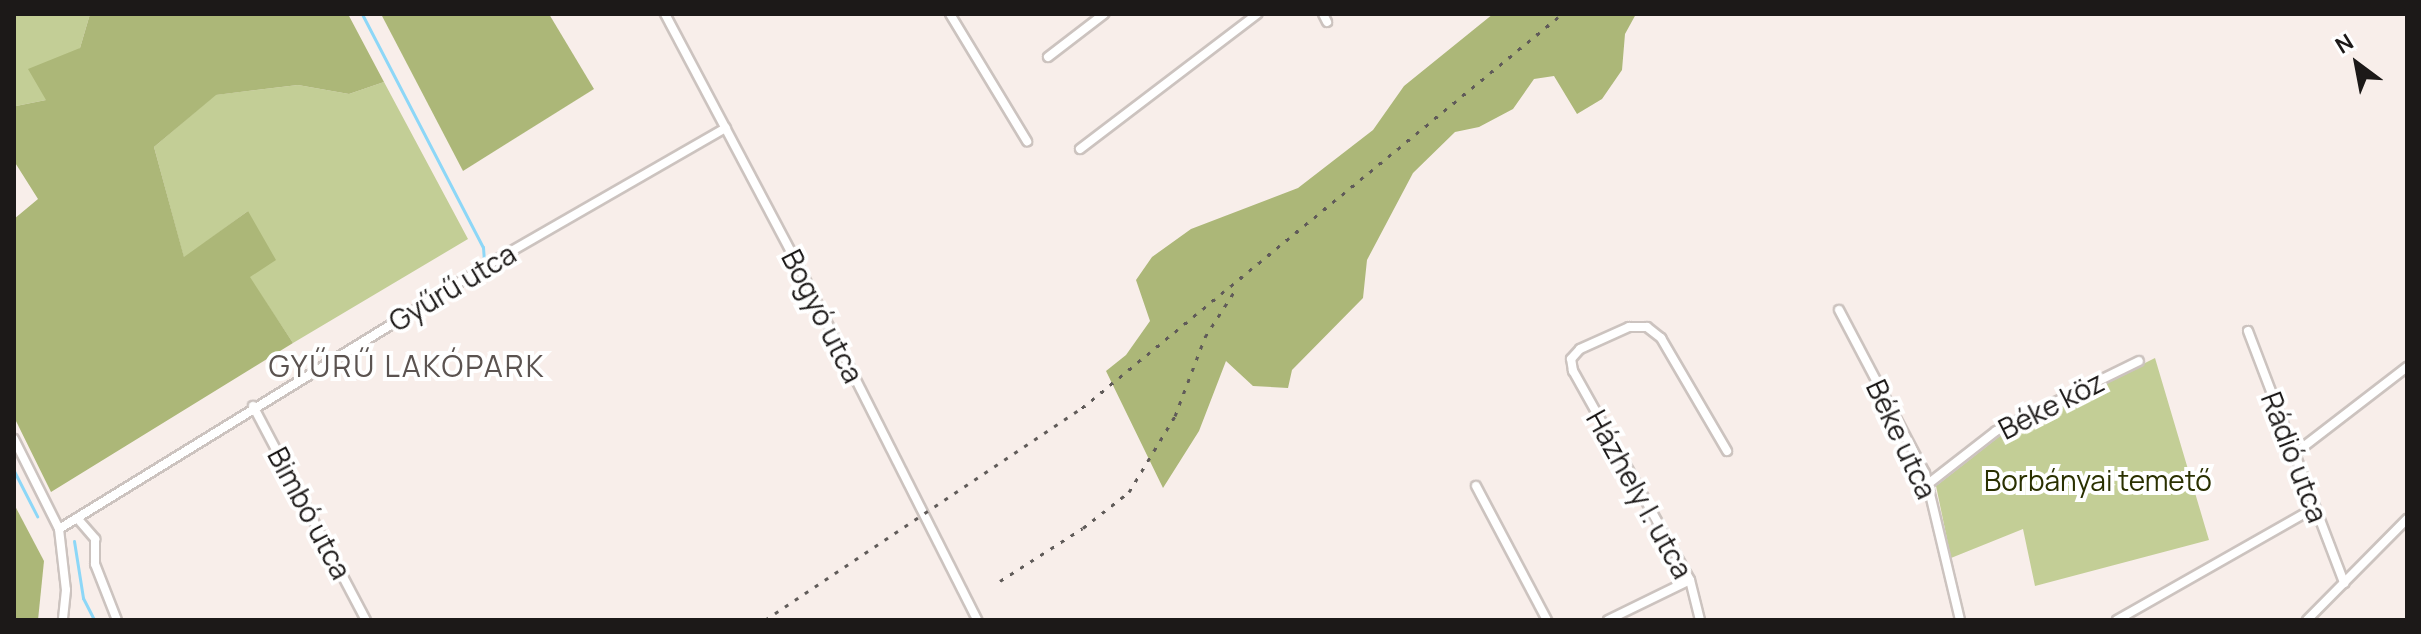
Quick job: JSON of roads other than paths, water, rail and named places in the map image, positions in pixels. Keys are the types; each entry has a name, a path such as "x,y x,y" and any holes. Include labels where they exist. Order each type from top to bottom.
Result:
{"street":[{"name":"Bogyó utca","path":"665,14 977,620"},
{"path":"950,14 1027,141"},
{"path":"1048,57 1104,14"},
{"path":"1080,149 1257,14"},
{"name":"Gyűrű utca","path":"59,529 253,406 496,260 726,128"},
{"name":"Béke utca","path":"1839,310 1928,484 1960,620"},
{"name":"Házhely I. utca","path":"1700,620 1690,580 1573,371 1571,359 1580,349 1629,327 1647,327 1661,338 1727,451"},
{"name":"Rádió utca","path":"2248,331 2344,583"},
{"name":"Béke köz","path":"1928,484 1996,431 2139,361"},
{"path":"2294,454 2407,367"},
{"name":"Bimbó utca","path":"253,406 366,620"},
{"path":"14,439 59,529 66,590 63,620"},
{"path":"1476,486 1547,620"},
{"path":"2117,620 2314,508"},
{"path":"77,518 95,539 95,564 117,620"},
{"path":"2307,620 2407,519"},
{"path":"1608,620 1690,580"}],"waterway":[{"path":"362,14 483,247 484,260"},
{"path":"14,471 37,516"},
{"path":"74,541 83,598 94,620"}],"railway":[{"path":"765,620 1082,408 1562,14"},
{"path":"1000,581 1083,528 1129,492 1175,416 1205,337 1234,292"}],"district":[{"name":"GYŰRŰ LAKÓPARK","path":"407,366"}],"park label":[{"name":"Borbányai temető","path":"2098,480"}]}
